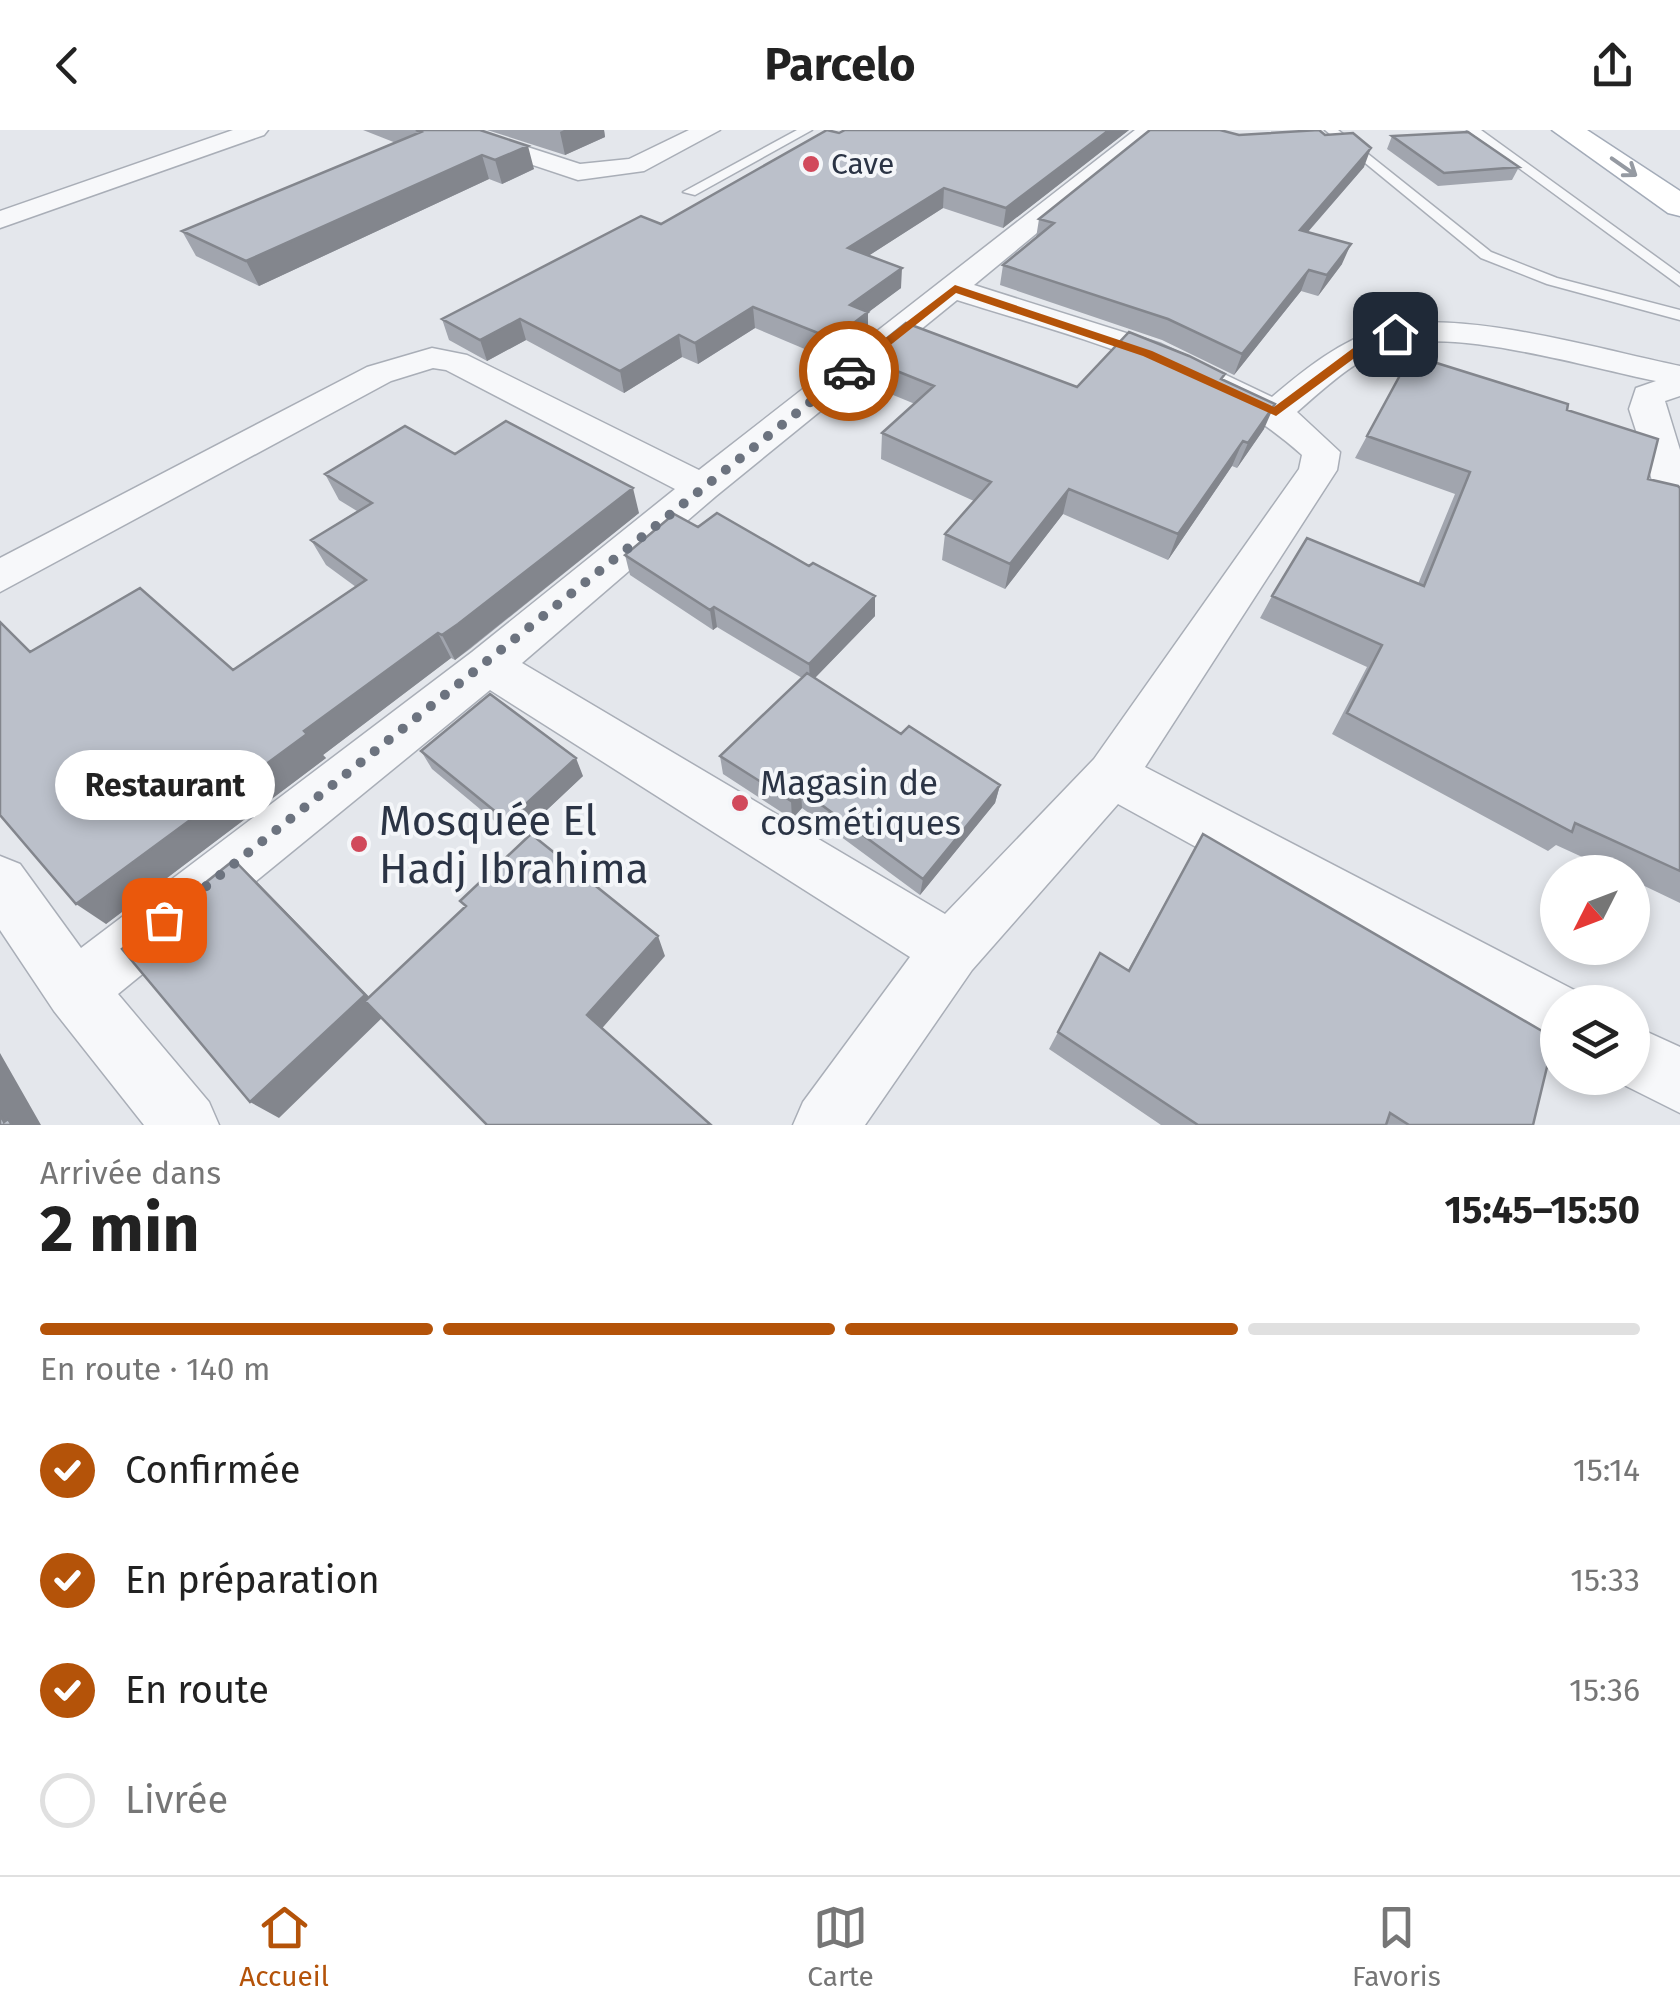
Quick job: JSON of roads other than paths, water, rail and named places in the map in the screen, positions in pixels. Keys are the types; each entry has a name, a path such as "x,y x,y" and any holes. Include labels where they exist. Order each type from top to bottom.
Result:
{"main road":[{"path":"1567,130 1680,206"}],"street":[{"path":"0,220 256,130"},
{"path":"451,130 578,172 635,166 708,130"},
{"path":"75,990 488,665 702,486 955,289 1150,130"},
{"path":"826,1125 951,950 1112,775 1318,470 1321,452 1276,412 1148,354 955,289"},
{"path":"1276,412 1360,348 1395,334 1440,332 1680,376"},
{"path":"0,576 379,374 432,358 455,362 702,486"},
{"path":"1680,386 1648,395 1647,408 1680,505"},
{"path":"488,665 951,950"},
{"path":"1112,775 1540,1006"},
{"path":"0,882 75,990 186,1125"},
{"path":"1650,1066 1680,1082"}],"lane":[{"path":"690,192 806,130"},
{"path":"1331,130 1486,254 1552,281 1680,315"},
{"path":"1473,130 1680,281"}],"place":[{"name":"Cave","path":"811,164"},
{"name":"Magasin de cosmétiques","path":"740,803"},
{"name":"Mosquée El Hadj Ibrahima","path":"359,844"},
{"name":"Restaurant","path":"164,920"}]}
